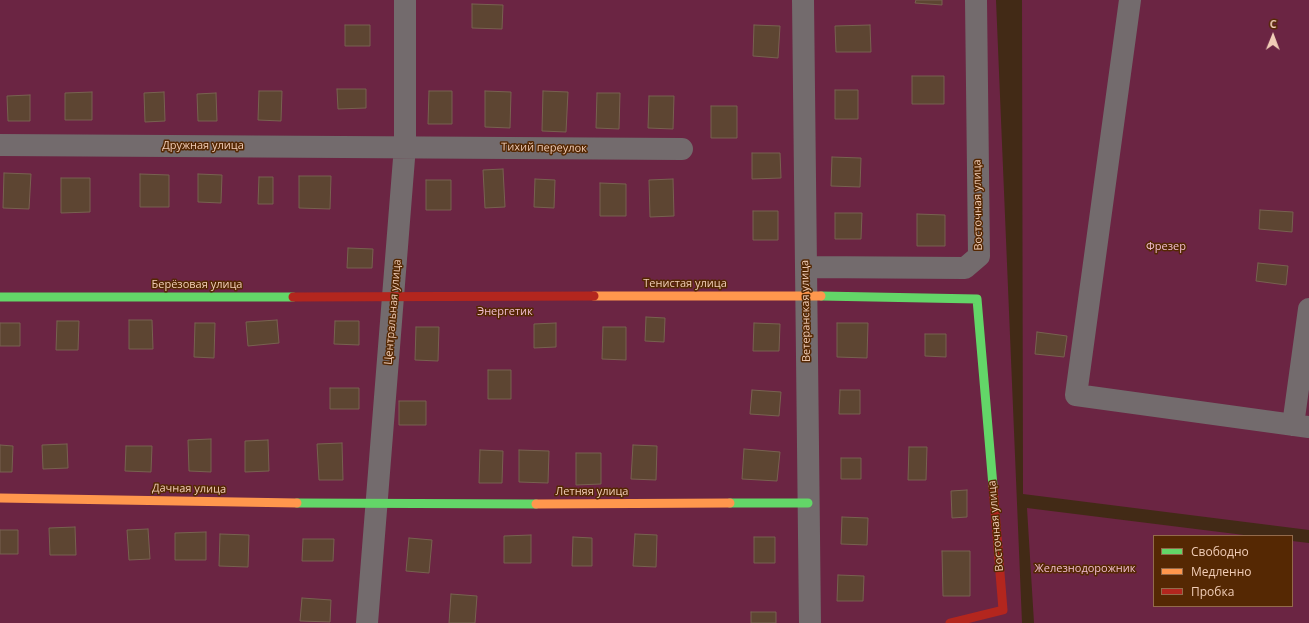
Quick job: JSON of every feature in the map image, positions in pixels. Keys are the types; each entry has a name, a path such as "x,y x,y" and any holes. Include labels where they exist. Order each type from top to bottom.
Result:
{"street":[{"name":"Центральная улица","path":"367,623 405,146 405,0"},
{"name":"Ветеранская улица","path":"803,0 810,623"},
{"name":"Восточная улица","path":"806,267 965,268 979,256 976,0"},
{"path":"1130,0 1076,395 1301,426 1309,309"},
{"name":"Дружная улица","path":"0,145 405,146"},
{"name":"Тихий переулок","path":"405,146 682,149"},
{"name":"Тенистая улица","path":"394,298 806,296 977,299"},
{"name":"Берёзовая улица","path":"0,297 394,298"},
{"name":"Восточная улица","path":"950,623 1003,610 977,299"},
{"name":"Дачная улица","path":"0,498 377,504"},
{"name":"Летняя улица","path":"377,504 808,503"}],"green space":[{"name":"Энергетик","path":"0,0 996,0 1022,623 0,623"},
{"name":"Фрезер","path":"1022,0 1309,0 1309,530 1023,494"},
{"name":"Железнодорожник","path":"1027,508 1244,535 1153,535 1153,607 1293,607 1293,541 1309,543 1309,623 1034,623"}],"building":[{"path":"916,0 942,0 942,5 915,3"},
{"path":"472,4 503,5 502,29 472,28"},
{"path":"345,25 370,25 370,46 345,46"},
{"path":"754,25 780,26 778,58 753,56"},
{"path":"870,25 871,52 836,52 835,26"},
{"path":"912,76 944,76 944,104 912,104"},
{"path":"337,89 366,89 366,108 338,109"},
{"path":"835,90 858,90 858,119 835,119"},
{"path":"259,91 282,91 281,121 258,120"},
{"path":"429,91 452,91 452,124 428,124"},
{"path":"485,91 511,92 510,128 485,127"},
{"path":"543,91 568,92 566,132 542,131"},
{"path":"92,92 92,120 65,120 65,93"},
{"path":"164,92 165,121 145,122 144,93"},
{"path":"216,93 217,121 198,121 197,94"},
{"path":"597,93 620,93 619,129 596,128"},
{"path":"30,95 30,121 8,121 7,96"},
{"path":"649,96 674,96 673,129 648,128"},
{"path":"711,106 737,106 737,138 711,138"},
{"path":"752,153 780,153 781,178 752,179"},
{"path":"832,157 861,158 860,187 831,186"},
{"path":"503,169 505,207 485,208 483,170"},
{"path":"4,173 31,174 29,209 3,208"},
{"path":"140,174 169,175 169,207 140,207"},
{"path":"198,174 222,175 221,203 198,202"},
{"path":"299,176 331,176 330,209 299,208"},
{"path":"259,177 273,177 273,204 258,204"},
{"path":"61,178 90,178 90,212 61,213"},
{"path":"535,179 555,180 554,208 534,207"},
{"path":"673,179 674,216 650,217 649,180"},
{"path":"426,180 451,180 451,210 426,210"},
{"path":"600,183 626,184 626,216 600,216"},
{"path":"1260,210 1293,212 1292,232 1259,229"},
{"path":"753,211 778,211 778,240 753,240"},
{"path":"835,213 862,213 861,239 835,239"},
{"path":"917,214 945,215 945,246 917,246"},
{"path":"348,248 373,249 372,268 347,268"},
{"path":"1258,263 1288,266 1286,285 1256,281"},
{"path":"646,317 665,318 664,342 645,341"},
{"path":"129,320 152,320 153,349 129,349"},
{"path":"277,320 279,343 248,346 246,322"},
{"path":"57,321 79,321 78,350 56,350"},
{"path":"335,321 359,321 359,345 334,344"},
{"path":"0,323 20,323 20,346 0,346"},
{"path":"195,323 215,323 214,358 194,357"},
{"path":"556,323 556,347 534,348 534,324"},
{"path":"754,323 780,324 779,351 753,351"},
{"path":"837,323 868,323 867,358 837,357"},
{"path":"416,327 439,327 438,361 415,360"},
{"path":"603,327 626,327 626,360 602,359"},
{"path":"1037,332 1067,336 1064,357 1035,354"},
{"path":"925,334 946,334 946,357 925,356"},
{"path":"488,370 511,370 511,399 488,399"},
{"path":"330,388 359,388 359,409 330,409"},
{"path":"752,390 781,392 779,416 750,414"},
{"path":"840,390 860,390 860,414 839,414"},
{"path":"399,401 426,401 426,425 399,425"},
{"path":"211,439 211,472 189,471 188,440"},
{"path":"268,440 269,471 245,472 245,441"},
{"path":"342,443 343,480 319,480 317,444"},
{"path":"67,444 68,468 43,469 42,445"},
{"path":"0,445 13,446 12,472 0,472"},
{"path":"633,445 657,446 656,480 631,479"},
{"path":"126,446 152,446 151,472 125,471"},
{"path":"909,447 927,447 926,480 908,480"},
{"path":"744,449 780,452 777,481 742,479"},
{"path":"480,450 503,451 502,483 479,483"},
{"path":"519,450 549,451 548,483 519,482"},
{"path":"576,453 601,453 601,484 576,485"},
{"path":"841,458 861,458 861,479 841,479"},
{"path":"967,490 967,517 952,518 951,491"},
{"path":"842,517 868,518 867,545 841,544"},
{"path":"75,527 76,555 50,555 49,528"},
{"path":"148,529 150,559 129,560 127,530"},
{"path":"0,530 18,530 18,554 0,554"},
{"path":"206,532 206,560 175,560 175,533"},
{"path":"220,534 249,535 248,567 219,566"},
{"path":"635,534 657,535 656,567 633,566"},
{"path":"531,535 531,563 504,563 504,536"},
{"path":"573,537 592,538 592,566 572,566"},
{"path":"754,537 775,537 775,563 754,563"},
{"path":"409,538 432,540 429,573 406,571"},
{"path":"303,539 334,539 333,561 302,561"},
{"path":"942,551 970,551 970,596 943,596"},
{"path":"838,575 864,576 863,601 837,601"},
{"path":"451,594 477,596 475,623 449,623"},
{"path":"302,598 331,600 330,622 300,621"},
{"path":"751,612 776,612 776,623 751,623"}],"traffic: fast":[{"path":"821,296 977,299 993,486"},
{"path":"0,297 293,297"},
{"path":"297,503 536,504"},
{"path":"730,503 808,503"}],"traffic: slow":[{"path":"594,296 821,296"},
{"path":"0,498 297,503"},
{"path":"536,504 730,503"}],"traffic: jam":[{"path":"293,297 594,296"},
{"path":"950,623 1003,610 993,486"}]}
